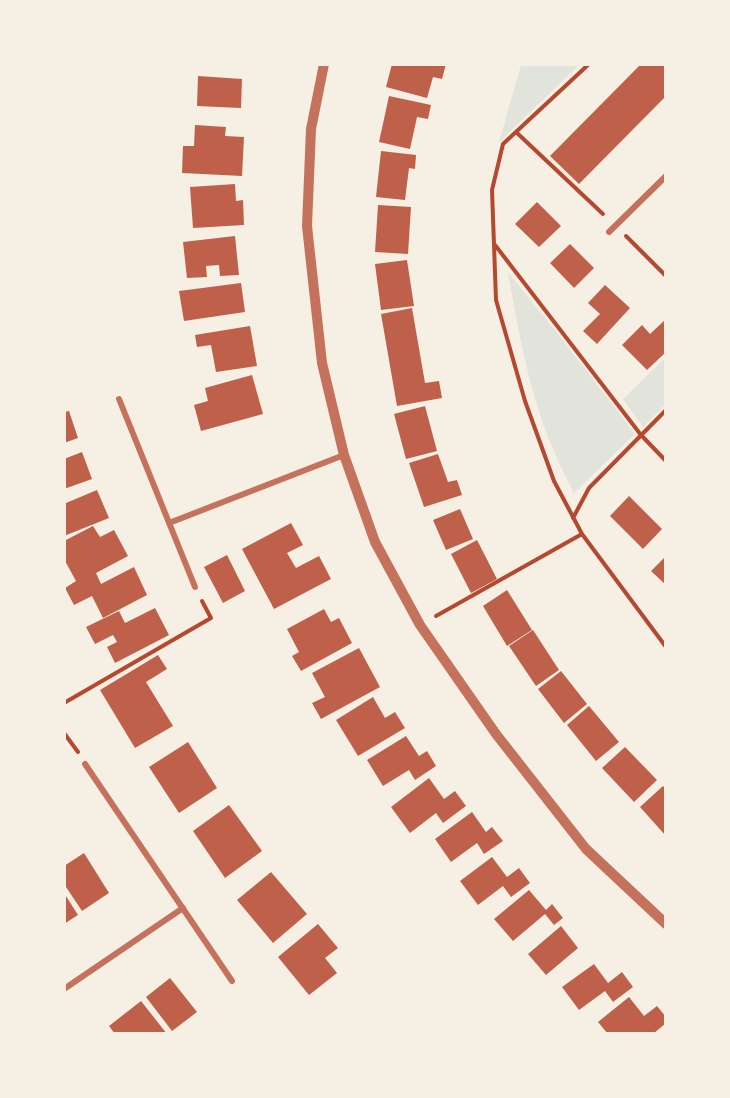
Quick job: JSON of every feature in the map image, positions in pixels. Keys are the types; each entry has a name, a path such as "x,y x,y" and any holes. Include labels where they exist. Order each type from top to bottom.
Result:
{"street":[{"path":"324,64 311,129 308,226 322,363 344,456 375,542 420,625 496,734 586,849 666,924"},
{"path":"609,232 666,176"},
{"path":"119,399 195,587"},
{"path":"169,523 344,456"},
{"path":"85,764 232,981"},
{"path":"64,988 183,908"}],"path":[{"path":"589,64 503,144 492,190 496,300 525,401 554,481 582,534 666,647"},
{"path":"516,132 666,276"},
{"path":"494,244 641,435 666,461"},
{"path":"573,518 589,488 666,410"},
{"path":"420,625 582,534"},
{"path":"64,703 211,618"}],"shaded area":[{"path":"521,65 579,65 499,142"},
{"path":"508,272 635,434 574,493 550,441 533,391"},
{"path":"665,358 665,405 643,427 623,399"}],"building":[{"path":"392,64 446,64 442,79 433,77 427,98 386,87"},
{"path":"641,64 666,64 666,96 579,184 550,156"},
{"path":"198,76 242,79 241,108 197,106"},
{"path":"389,96 431,105 428,119 417,117 410,149 379,142"},
{"path":"195,125 226,127 225,136 244,137 242,176 182,173 183,146 194,146"},
{"path":"381,151 416,155 415,169 409,168 405,200 376,197"},
{"path":"235,184 236,201 243,200 244,225 193,228 190,187"},
{"path":"537,202 561,226 539,247 515,224"},
{"path":"378,205 411,207 408,254 375,252"},
{"path":"235,236 239,275 220,276 219,265 206,266 207,277 187,278 183,242"},
{"path":"570,244 594,268 574,288 550,263"},
{"path":"407,260 414,306 381,310 375,264"},
{"path":"241,283 245,312 184,321 179,291"},
{"path":"605,285 630,308 597,344 583,331 600,314 588,303"},
{"path":"412,308 425,383 439,381 442,398 397,406 381,314"},
{"path":"666,319 666,352 647,370 622,345 642,325 650,334"},
{"path":"250,326 257,366 216,372 211,345 197,347 195,335"},
{"path":"252,375 263,414 201,431 194,405 208,401 205,388"},
{"path":"425,406 437,451 406,459 394,414"},
{"path":"69,411 78,438 64,443 64,412"},
{"path":"82,452 92,479 64,489 64,459"},
{"path":"438,454 448,482 457,480 462,495 424,507 409,463"},
{"path":"97,490 109,518 64,536 64,499 66,503"},
{"path":"629,496 662,529 643,549 610,516"},
{"path":"460,509 473,539 446,550 433,520"},
{"path":"291,523 303,545 287,553 296,568 319,556 331,579 274,609 242,549"},
{"path":"93,526 100,537 114,530 128,556 96,573 101,584 134,567 147,595 103,618 92,596 74,605 65,588 76,581 64,559 64,541"},
{"path":"477,540 497,579 471,593 451,554"},
{"path":"227,555 245,591 223,603 204,567"},
{"path":"666,556 666,585 651,571"},
{"path":"507,590 532,630 507,646 483,606"},
{"path":"155,608 169,635 115,663 107,647 117,642 113,635 95,644 86,627 119,611 125,623"},
{"path":"324,609 331,622 339,618 352,643 301,671 292,656 299,652 287,629"},
{"path":"533,630 559,670 536,686 509,646"},
{"path":"359,648 380,687 321,719 312,703 325,697 312,673"},
{"path":"158,655 167,669 146,682 173,726 135,748 100,690"},
{"path":"561,671 587,704 564,723 538,689"},
{"path":"373,697 385,718 395,712 405,728 358,756 336,720"},
{"path":"589,706 619,742 596,761 567,725"},
{"path":"406,736 419,756 427,751 436,766 415,780 409,770 383,786 367,760"},
{"path":"188,742 217,788 179,813 149,767"},
{"path":"625,747 657,780 634,802 602,768"},
{"path":"429,778 444,799 455,791 466,806 443,823 436,813 410,833 391,807"},
{"path":"663,786 666,789 666,836 640,807"},
{"path":"229,805 262,851 225,878 193,831"},
{"path":"472,812 486,832 492,827 503,841 484,854 477,843 451,862 435,839"},
{"path":"84,853 109,893 82,911 64,884 64,866"},
{"path":"492,857 507,877 519,868 530,883 511,897 503,886 478,905 460,881"},
{"path":"271,872 307,914 273,943 237,900"},
{"path":"529,890 546,910 552,904 563,918 554,925 545,914 513,941 494,919"},
{"path":"64,893 78,915 64,924"},
{"path":"318,924 338,948 325,958 337,973 309,995 278,957"},
{"path":"561,926 578,948 546,975 528,954"},
{"path":"594,964 608,983 622,972 633,987 613,1002 605,991 579,1010 562,987"},
{"path":"170,978 197,1012 172,1031 146,997"},
{"path":"629,997 644,1016 657,1006 666,1017 666,1023 653,1034 608,1034 598,1022"},
{"path":"141,1001 167,1034 115,1034 109,1026"}]}
